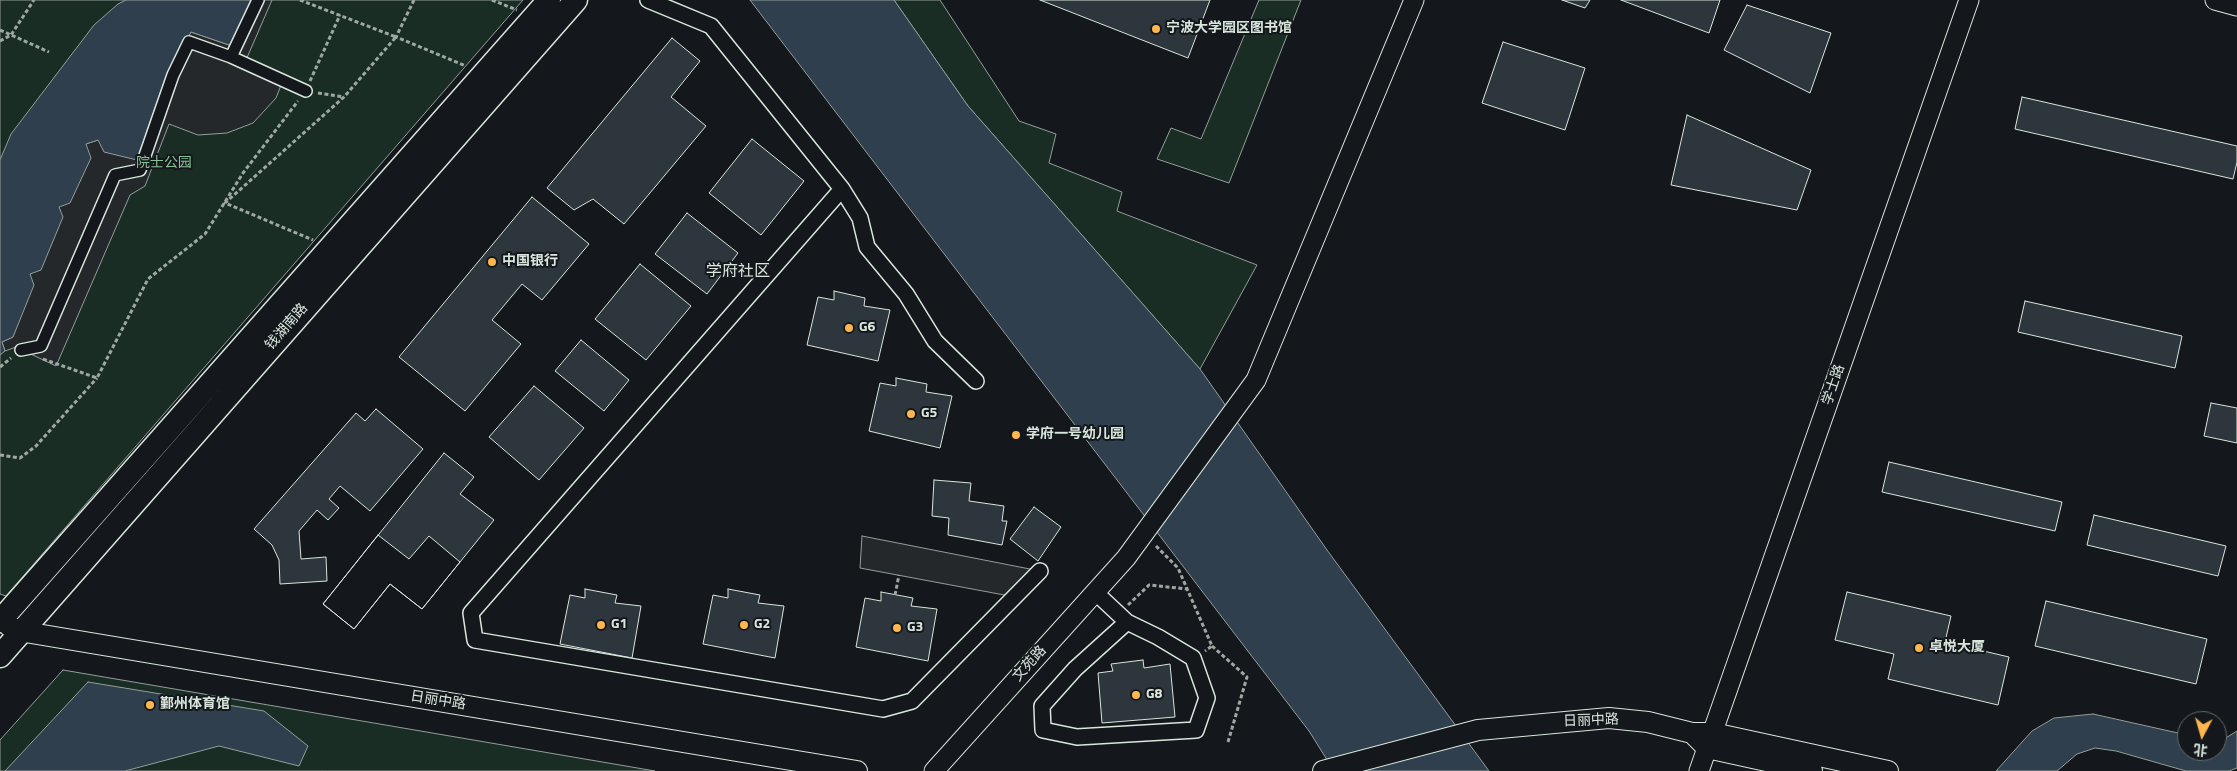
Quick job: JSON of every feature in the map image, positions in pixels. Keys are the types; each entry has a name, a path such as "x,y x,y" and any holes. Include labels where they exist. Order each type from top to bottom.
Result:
{"main road":[{"name":"钱湖南路","path":"0,656 5,628 330,247 548,0"},
{"name":"钱湖南路","path":"5,628 576,0"},
{"name":"日丽中路","path":"5,628 857,771"},
{"name":"日丽中路","path":"1323,771 1478,730 1609,718 1648,722 1692,733 1710,740 1888,771"},
{"path":"1710,740 1812,771"}],"street":[{"path":"231,57 258,0"},
{"path":"648,0 711,26 842,189 860,218 867,247 906,294 935,342 976,381"},
{"name":"文苑路","path":"934,771 1126,558 1256,380 1414,0"},
{"name":"学士路","path":"1700,771 1969,0"},
{"path":"2215,0 2237,6"},
{"path":"21,350 40,346 115,175 140,170 173,75 189,42 231,57 306,91"},
{"path":"842,189 471,613 474,640 884,709 912,701 1040,571"},
{"path":"1095,592 1123,618 1193,658 1207,698 1196,730 1077,736 1043,730 1042,706 1123,618"}],"path":[{"path":"0,42 11,35 34,0"},
{"path":"300,0 484,74"},
{"path":"225,202 344,97 396,37 414,0"},
{"path":"492,0 533,17"},
{"path":"0,455 20,458 36,446 97,378 148,279 204,234 243,173 306,91 340,16"},
{"path":"0,30 49,52"},
{"path":"306,91 344,97"},
{"path":"225,202 330,247"},
{"path":"21,350 97,378"},
{"path":"1156,546 1178,568 1212,646 1247,677 1228,742"},
{"path":"895,595 899,575"},
{"path":"1123,618 1149,585 1187,588"},
{"path":"1193,658 1212,646"}],"green space":[{"name":"院士公园","path":"0,0 523,0 6,596 0,594"},
{"path":"894,0 940,0 1019,121 1056,134 1049,163 1122,192 1117,211 1257,265 1200,369 968,106"},
{"path":"1259,0 1301,0 1229,183 1157,159 1171,128 1201,139"},
{"name":"鄞州体育馆","path":"63,670 655,771 0,771 0,740"}],"shaded area":[{"path":"252,0 272,0 246,60 285,75 276,98 253,123 227,133 198,135 169,124 145,186 130,195 56,366 16,347 5,351 2,342 13,337 30,274 86,144 98,140 164,81 191,32 232,46"},
{"path":"862,536 1040,571 1015,597 860,568"}],"water":[{"path":"126,0 252,0 232,46 191,32 164,82 137,160 104,152 98,140 86,144 91,158 70,203 59,207 63,217 41,270 30,274 34,285 13,337 2,342 5,351 0,355 0,160 11,134 94,25 118,4"},
{"path":"750,0 894,0 968,106 1200,369 1327,550 1489,771 1334,771 1309,731"},
{"path":"88,682 264,711 308,746 299,766 219,746 125,771 5,771"},
{"path":"2093,714 2177,733 2177,761 2227,761 2227,737 2237,731 2237,768 2229,771 2186,771 2116,751 2095,748 2077,754 2057,771 1996,771 2032,731 2054,718"}],"building":[{"name":"宁波大学园区图书馆","path":"1040,0 1210,0 1188,58"},
{"path":"1562,0 1590,0 1585,8"},
{"path":"1621,0 1720,0 1709,33"},
{"path":"1747,5 1831,33 1810,93 1724,50"},
{"path":"672,38 700,61 671,97 706,126 624,224 593,199 574,210 547,188"},
{"path":"1503,42 1585,68 1565,130 1482,103"},
{"path":"2022,97 2237,146 2237,162 2233,179 2015,129"},
{"path":"1687,115 1811,170 1797,210 1671,185"},
{"path":"752,139 804,181 761,235 709,193"},
{"path":"532,197 589,244 542,300 522,284 492,320 521,344 465,411 399,357"},
{"path":"687,213 738,253 707,294 655,254"},
{"path":"640,264 691,306 646,360 595,319"},
{"name":"G6","path":"834,291 865,298 864,306 890,310 878,361 807,345 818,297 834,300"},
{"path":"2025,301 2182,336 2175,368 2018,332"},
{"path":"581,340 629,380 604,411 555,371"},
{"name":"G5","path":"896,378 927,384 926,392 952,396 940,448 869,431 880,383 896,386"},
{"path":"534,386 584,428 539,480 489,437"},
{"path":"2211,403 2237,408 2237,443 2204,436"},
{"path":"376,409 423,449 370,511 340,486 329,499 339,508 328,520 317,510 299,531 301,559 326,557 327,581 280,584 279,560 272,545 254,529 356,413 365,421"},
{"path":"444,453 474,477 460,494 494,520 422,609 390,584 354,629 323,604"},
{"path":"1889,462 2062,502 2055,531 1882,492"},
{"path":"934,480 971,483 969,501 1004,506 1002,521 1007,521 1002,545 948,535 949,518 932,516"},
{"path":"1034,507 1061,527 1038,561 1010,539"},
{"path":"2094,515 2226,546 2218,576 2087,545"},
{"path":"378,535 409,559 429,536 460,562 422,609 390,584 354,629 323,604"},
{"name":"G1","path":"585,589 617,595 615,603 641,606 632,658 560,644 570,595 585,598"},
{"name":"G2","path":"728,589 760,595 758,603 784,606 775,658 703,644 713,595 728,598"},
{"name":"G3","path":"881,592 913,598 911,606 937,609 928,661 856,647 865,598 881,601"},
{"name":"卓悦大厦","path":"1847,592 1951,616 1945,642 2009,657 1998,705 1888,679 1894,654 1835,640"},
{"path":"2046,601 2207,639 2196,684 2035,646"},
{"name":"G8","path":"1143,660 1144,668 1170,664 1175,717 1102,723 1098,673 1113,671 1111,664"}],"place":[{"name":"宁波大学园区图书馆","path":"1156,29"},
{"name":"中国银行","path":"492,262"},
{"name":"G6","path":"849,328"},
{"name":"G5","path":"911,414"},
{"name":"学府一号幼儿园","path":"1016,435"},
{"name":"G1","path":"601,625"},
{"name":"G2","path":"744,625"},
{"name":"G3","path":"897,628"},
{"name":"卓悦大厦","path":"1919,648"},
{"name":"G8","path":"1136,695"},
{"name":"鄞州体育馆","path":"150,705"}],"district":[{"name":"学府社区","path":"738,272"}]}
